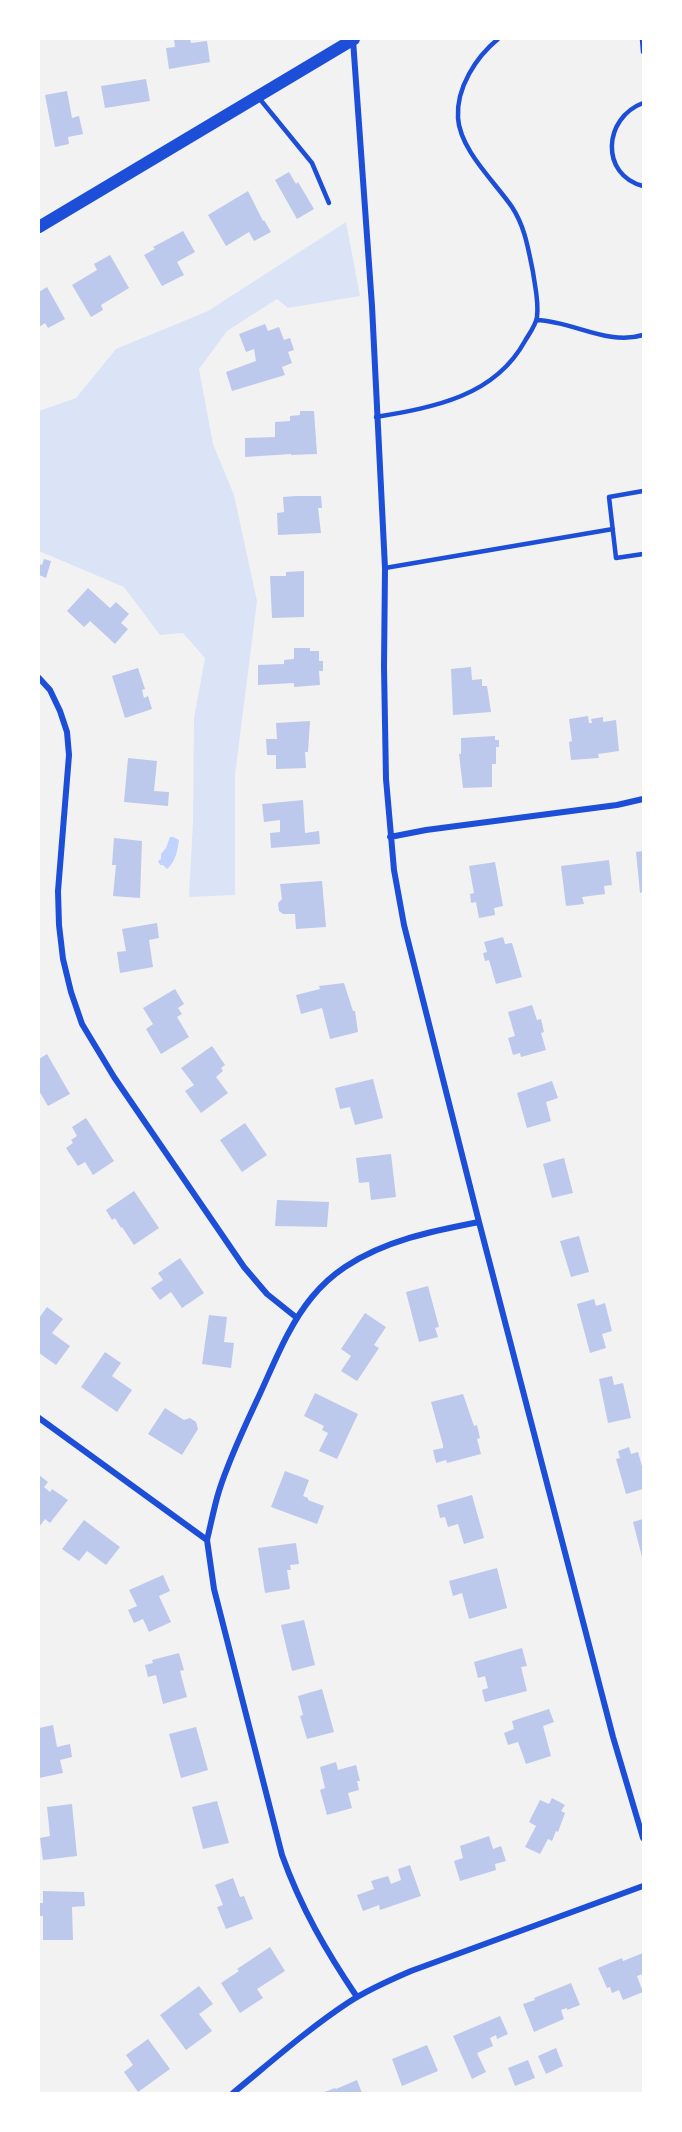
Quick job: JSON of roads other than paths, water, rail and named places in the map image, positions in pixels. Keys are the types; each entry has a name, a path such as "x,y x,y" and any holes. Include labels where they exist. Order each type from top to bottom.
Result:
{"main road":[{"path":"39,227 353,39"}],"street":[{"path":"353,39 372,306 385,568 386,768 390,837 404,926 479,1222 614,1737 643,1838"},
{"path":"39,678 56,700 67,732 69,755 58,891 59,925 68,981 82,1024 114,1077 244,1267 267,1294 297,1318"},
{"path":"390,837 426,830 617,806 643,799"},
{"path":"357,1997 308,1918 293,1887 282,1855 214,1589 207,1540 219,1491 244,1428 297,1318 312,1297 345,1266 397,1242 429,1232 479,1222"},
{"path":"39,1418 207,1540"},
{"path":"638,1819 643,1827"},
{"path":"233,2093 322,2021 380,1984 643,1886"}],"lane":[{"path":"376,417 421,410 456,399 489,383 519,352 537,320 537,298 525,232 512,207 465,142 458,119 460,99 467,79 478,61 498,39"},
{"path":"642,39 643,52"},
{"path":"258,96 312,163 329,203"},
{"path":"643,103 632,107 621,118 613,132 611,148 616,164 625,177 643,186"},
{"path":"537,320 619,337 643,335"},
{"path":"643,491 609,496 616,558 643,554"},
{"path":"385,568 613,529"}],"water":[{"path":"170,837 179,840 177,852 167,869 158,861"}]}
